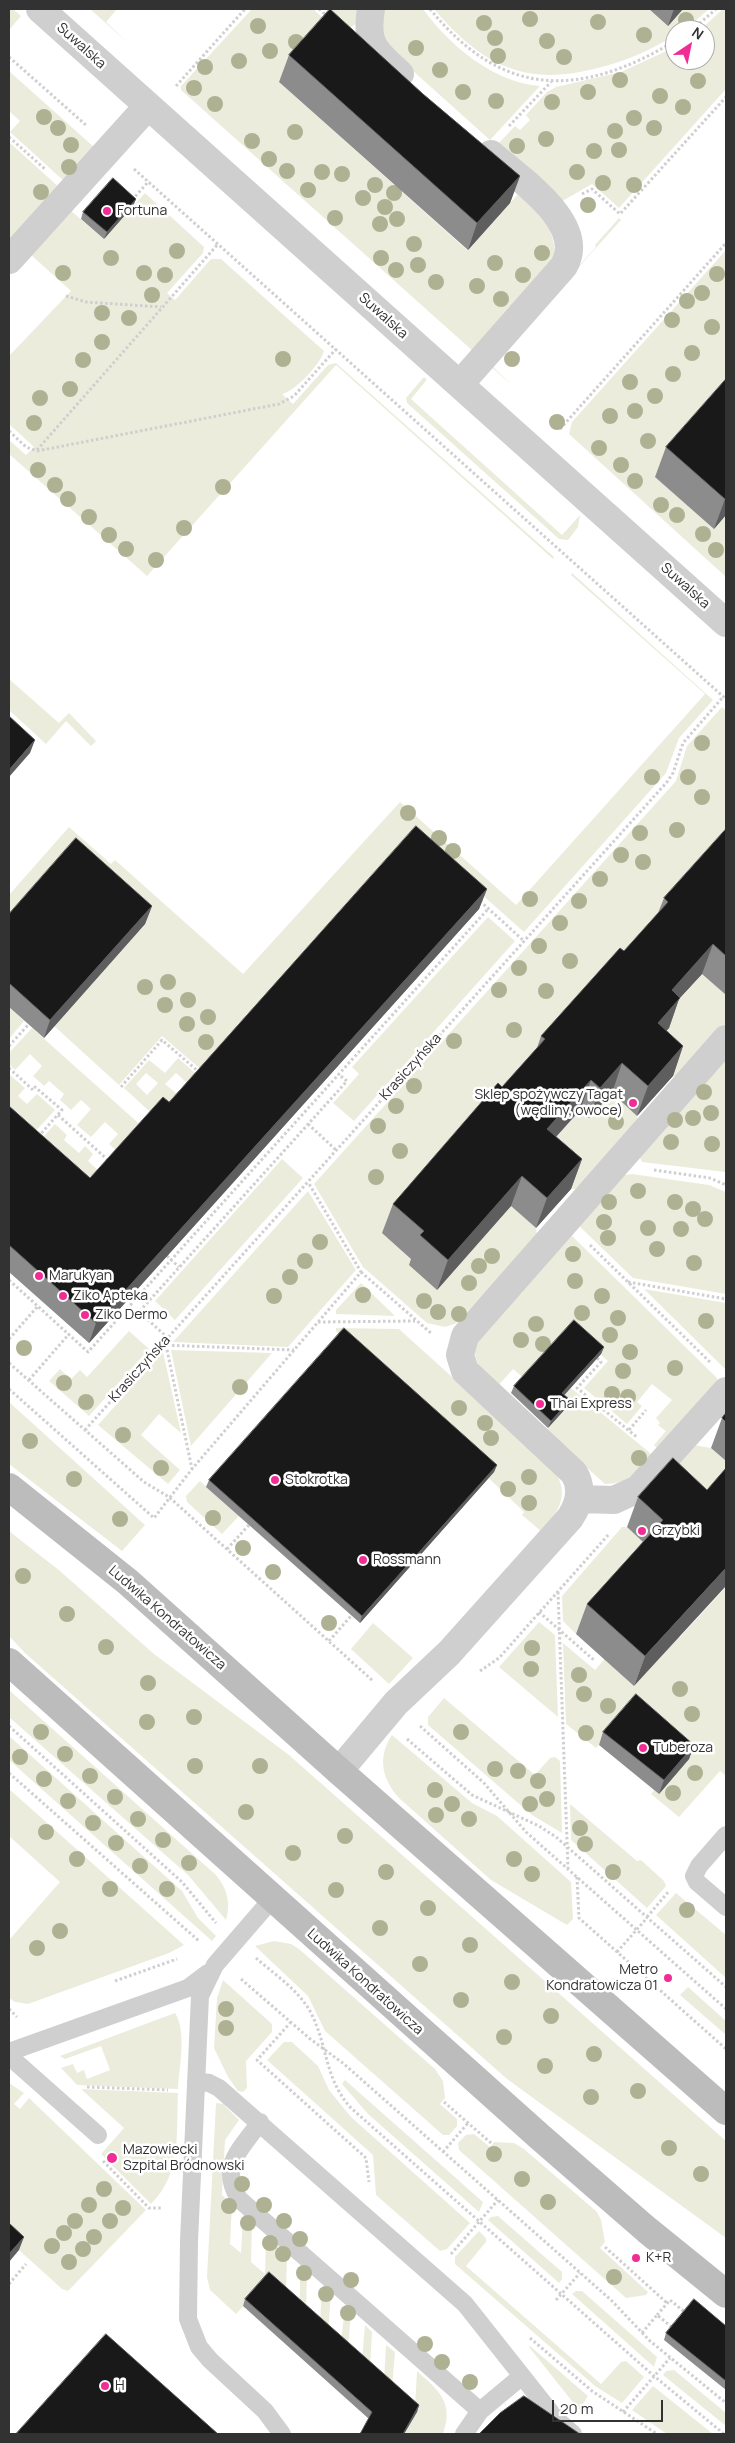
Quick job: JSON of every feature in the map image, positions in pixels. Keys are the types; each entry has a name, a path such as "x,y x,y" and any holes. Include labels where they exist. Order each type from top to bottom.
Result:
{"main road":[{"name":"Ludwika Kondratowicza","path":"9,1487 128,1582 726,2112"},
{"name":"Ludwika Kondratowicza","path":"9,1662 272,1899 646,2230 726,2294"}],"street":[{"path":"371,9 368,36 373,47 378,54 416,88"},
{"name":"Suwalska","path":"45,10 148,106 726,621"},
{"path":"9,260 148,106"},
{"path":"460,384 564,266 571,250 567,231 553,211 479,144"},
{"path":"339,1771 396,1703 449,1653 570,1518 579,1499 579,1485 574,1473 469,1376 460,1361 460,1350 468,1330 726,1039"},
{"path":"579,1499 614,1500 632,1493 643,1485 726,1391"}],"lane":[{"path":"726,1835 699,1866 694,1876 697,1882 726,1907"},
{"path":"9,2052 188,1988 210,1971 272,1899"},
{"path":"210,1971 203,1987 199,2004 189,2241 190,2326 199,2347 210,2360 265,2411 282,2434"},
{"path":"9,2056 98,2135"},
{"path":"195,2086 209,2083 219,2088 260,2122 465,2304 556,2419 573,2434"},
{"path":"260,2122 230,2166 231,2184 239,2199 480,2410"},
{"path":"464,2434 480,2410 522,2376"}],"path":[{"path":"172,90 245,9"},
{"path":"430,9 457,39 484,60 521,77 551,82 606,73 648,56 665,47"},
{"path":"703,20 716,9"},
{"path":"9,57 725,698"},
{"path":"479,144 551,82"},
{"path":"553,211 592,189 620,214 726,97"},
{"path":"9,136 71,192"},
{"path":"130,203 149,181"},
{"path":"557,433 726,243"},
{"path":"37,451 218,244"},
{"path":"66,296 86,302 162,307"},
{"path":"9,431 26,447 37,451 279,404 294,396 336,349"},
{"name":"Krasiczyńska","path":"85,1430 164,1345 168,1338 669,779 682,743 725,698"},
{"path":"473,896 524,941"},
{"path":"9,1280 88,1352 488,908"},
{"path":"9,1046 28,1025"},
{"path":"121,1087 162,1040 203,1075"},
{"path":"9,1068 33,1090 35,1087 62,1110 33,1142"},
{"path":"168,1338 139,1312 347,1081 338,1074"},
{"path":"58,1115 113,1164"},
{"path":"308,1124 336,1150"},
{"path":"615,1165 710,1178 724,1184 726,1179"},
{"path":"308,1182 361,1272 436,1338 460,1350"},
{"path":"565,1221 712,1363"},
{"path":"167,1256 179,1267"},
{"path":"9,1389 154,1518 192,1469 361,1272"},
{"path":"628,1282 726,1299"},
{"path":"9,1340 38,1306"},
{"path":"318,1322 416,1321"},
{"path":"29,1380 69,1334"},
{"path":"192,1469 164,1345 294,1350"},
{"path":"597,1358 601,1362 577,1388 665,1460"},
{"path":"9,1363 144,1482 169,1497 376,1683"},
{"path":"629,1430 646,1410"},
{"path":"474,1674 499,1658 618,1523 621,1515 620,1498"},
{"path":"227,1549 249,1525"},
{"path":"558,1591 568,1869"},
{"path":"539,1612 595,1661"},
{"path":"329,1641 351,1616"},
{"path":"417,1723 484,1783 526,1832 726,2009"},
{"path":"9,1726 182,1882 208,1917 222,1929"},
{"path":"403,1735 472,1794 539,1826 567,1846 726,1987"},
{"path":"9,1772 202,1944"},
{"path":"577,1877 579,1918 726,2049"},
{"path":"618,1952 648,1918"},
{"path":"194,1945 198,1940"},
{"path":"108,1984 181,1957"},
{"path":"255,1957 304,2001 315,2022 328,2072 345,2102 654,2376 724,2434"},
{"path":"239,1977 344,2064 619,2308 642,2333 670,2358 726,2403"},
{"path":"9,2009 18,2017"},
{"path":"10,2020 26,2013"},
{"path":"42,2085 195,2086"},
{"path":"444,2102 490,2143"},
{"path":"443,2152 468,2123"},
{"path":"450,2255 498,2200"},
{"path":"605,2247 667,2303"},
{"path":"9,2284 26,2264"},
{"path":"556,2300 580,2273"},
{"path":"642,2333 670,2300 690,2316"},
{"path":"657,2315 678,2332"},
{"path":"623,2412 670,2358"}],"shaded area":[{"path":"9,9 13,9 21,16 9,30"},
{"path":"90,9 117,9 106,22 129,44"},
{"path":"252,9 313,9 330,24 279,82 467,250 520,192 534,206 546,223 553,241 553,260 474,352 181,90 181,86"},
{"path":"326,9 361,9 359,22 349,28"},
{"path":"381,9 423,9 446,36 474,60 506,78 540,86 490,140 384,45"},
{"path":"434,9 649,9 665,22 665,41 636,55 594,69 568,74 545,75 524,72 504,66 468,44"},
{"path":"683,9 709,9 696,20 673,20"},
{"path":"723,9 726,9 726,89 619,208 592,184 559,203 496,146 515,126 520,130 530,120 526,115 547,92 556,87 621,72 665,52 665,70 715,70 715,20 711,20"},
{"path":"9,71 95,148 65,182 10,132 20,121 9,111"},
{"path":"9,142 60,188 9,243"},
{"path":"145,193 204,247 203,253 167,293 175,300 211,259 221,259 324,351 318,363 306,377 282,394 293,404 328,365 336,363 554,557 553,559 336,365 147,576 9,454 9,440 26,455 34,447 9,424 9,356 71,291 30,254 70,210 104,239"},
{"path":"619,218 621,220 491,365 513,386 489,365 596,247 595,245"},
{"path":"726,250 726,397 714,529 726,515 726,577 569,434 572,422"},
{"path":"423,378 426,378 426,381 411,399 562,535 580,515 578,527 568,540 559,539 407,403 406,398"},
{"path":"572,573 713,700 679,738 666,773 524,932 427,846 205,1073 162,1036 119,1085 54,1026 145,924 9,924 9,895 69,827 111,864 115,860 243,974 400,802 516,905 705,694 571,575"},
{"path":"9,679 59,723 69,713 96,741 91,746 66,721 46,744 9,710"},
{"path":"722,707 726,711 726,848 413,1260 437,1290 511,1206 536,1228 537,1235 457,1323 445,1327 427,1323 363,1267 314,1184 676,781 687,746"},
{"path":"488,917 515,941 354,1121 333,1103 359,1074 352,1067"},
{"path":"702,974 726,995 726,1023 678,1076 673,1076 647,1053 661,1020"},
{"path":"9,1007 24,1021 9,1039"},
{"path":"32,1028 145,1129 121,1155 109,1144 118,1134 105,1122 91,1137 77,1125 91,1109 81,1100 71,1110 60,1100 64,1094 49,1081 44,1086 33,1076 42,1066 30,1054 15,1070 9,1064 9,1053"},
{"path":"726,1055 726,1171 642,1162 638,1154"},
{"path":"178,1058 201,1078 161,1122 124,1088 149,1060 165,1073","holes":["146,1073 158,1083 147,1095 136,1084","176,1073 187,1083 177,1094 165,1084"]},
{"path":"9,1074 25,1088 18,1096 27,1104 37,1094 55,1110 23,1145 9,1132"},
{"path":"612,1093 637,1116 637,1122 578,1189 571,1189 536,1159 580,1110 589,1118"},
{"path":"55,1124 67,1135 64,1140 79,1153 85,1146 93,1154 88,1161 103,1175 83,1198 30,1151"},
{"path":"282,1159 303,1178 175,1320 155,1301"},
{"path":"632,1174 709,1185 726,1192 726,1294 633,1278 576,1223 618,1176"},
{"path":"308,1191 356,1270 288,1347 173,1342"},
{"path":"568,1232 717,1378 717,1385 662,1447 657,1448 654,1445 666,1431 658,1425 660,1423 656,1418 672,1400 652,1384 637,1402 642,1406 627,1424 584,1388 608,1361 571,1328 525,1379 513,1369 497,1387 484,1373 478,1363 475,1344"},
{"path":"361,1283 394,1316 336,1314 336,1310"},
{"path":"644,1289 726,1303 726,1369 725,1369"},
{"path":"336,1328 399,1329 552,1467 561,1485 561,1501 554,1516 542,1532 522,1515 524,1512 336,1331"},
{"path":"129,1331 149,1349 89,1416 49,1381 60,1369 71,1379 80,1370 87,1377"},
{"path":"171,1350 272,1353 191,1446"},
{"path":"163,1352 181,1433 159,1414 141,1435 180,1470 168,1484 98,1425"},
{"path":"571,1388 650,1453 652,1459 642,1469 625,1480 605,1484 546,1431 567,1407 560,1401"},
{"path":"9,1402 145,1525 122,1551 9,1464"},
{"path":"694,1445 711,1448 726,1461 726,1486 696,1519 662,1481"},
{"path":"200,1481 239,1516 222,1534 187,1502 186,1496"},
{"path":"622,1527 627,1527 652,1550 576,1634 563,1621 562,1596"},
{"path":"9,1531 60,1571 154,1654 289,1755 726,2141 726,2238 507,2079 25,1653 9,1636"},
{"path":"726,1587 726,1776 720,1771 679,1817 651,1794 654,1790 659,1794 689,1759 631,1707 596,1748 566,1724 563,1643 595,1670 608,1655 680,1637"},
{"path":"539,1622 555,1635 558,1717 499,1667"},
{"path":"373,1623 413,1658 389,1684 351,1649"},
{"path":"9,1690 216,1875 223,1885 227,1896 226,1920 188,1875 9,1717"},
{"path":"444,1698 535,1775 550,1758 555,1757 560,1761 562,1833 532,1815 428,1725 428,1717"},
{"path":"392,1735 472,1803 497,1816 571,1882 573,1919 567,1925 491,1880 399,1798 385,1776 383,1760 384,1751"},
{"path":"9,1736 182,1891 198,1918 216,1936 212,1941 9,1760"},
{"path":"9,1789 184,1945 169,1953 28,2004 15,2002 9,1998 9,1940 60,1882 9,1836"},
{"path":"570,1804 637,1861 641,1860 664,1881 666,1886 647,1908 571,1840"},
{"path":"676,1893 726,1935 726,1978 656,1915"},
{"path":"274,1941 291,1944 299,1949 435,2069 443,2081 445,2098 440,2104 457,2119 457,2126 449,2135 443,2135 325,2031 308,1996 255,1946"},
{"path":"223,1980 272,2024 272,2032 246,2061 247,2088 243,2092 238,2091 228,2077 214,2048 217,1998"},
{"path":"688,1987 726,2021 726,2035 680,1995"},
{"path":"175,2013 181,2030 181,2060 178,2089 77,2085 61,2068 73,2064 77,2073 84,2070 87,2079 110,2070 101,2046 65,2059 60,2056"},
{"path":"284,2042 292,2042 318,2066 329,2090 351,2117 470,2223 447,2249 440,2251 376,2195 373,2155 267,2060"},
{"path":"345,2080 483,2202 479,2212 368,2114 342,2084"},
{"path":"9,2083 24,2093 14,2104 20,2109 29,2098 146,2210 68,2291 62,2289 9,2241"},
{"path":"81,2089 178,2093 177,2138 173,2166 161,2192 151,2204 101,2154 124,2128"},
{"path":"216,2103 223,2104 239,2120 225,2140 222,2195 232,2204 230,2244 241,2253 243,2215 252,2224 251,2262 265,2274 266,2236 287,2254 286,2294 300,2305 300,2267 307,2273 306,2312 320,2323 322,2287 331,2294 328,2331 341,2342 345,2307 351,2313 348,2348 362,2360 365,2325 372,2332 370,2367 384,2379 386,2345 395,2352 392,2388 415,2407 417,2371 438,2391 447,2413 443,2434 404,2434 417,2412 266,2280 236,2314 210,2290 207,2277"},
{"path":"474,2134 490,2147 494,2142 514,2143 524,2149 597,2212 601,2220 605,2242 600,2248 648,2292 646,2295 626,2298 459,2150 458,2143 466,2135"},
{"path":"498,2216 562,2272 562,2279 559,2283 488,2220 491,2217"},
{"path":"479,2231 486,2238 486,2242 466,2266 601,2384 621,2362 626,2361 644,2377 622,2403 595,2386 455,2264 455,2257"},
{"path":"576,2291 582,2291 657,2357 654,2367 572,2294"},
{"path":"529,2347 588,2396 579,2410"},
{"path":"674,2370 726,2413 726,2426 663,2375 666,2371"},
{"path":"653,2386 713,2434 667,2434 632,2410"}],"building":[{"path":"330,9 423,94 520,176 477,223 289,55"},
{"path":"113,178 136,199 107,232 83,212"},
{"path":"726,379 726,498 725,499 666,447"},
{"path":"9,716 35,740 9,770"},
{"path":"416,826 487,889 96,1323 9,1245 9,1106 90,1178 163,1097 169,1102"},
{"path":"726,829 726,956 713,944 672,990 680,998 658,1023 683,1046 648,1086 622,1063 600,1088 591,1080 547,1129 582,1159 547,1198 522,1176 448,1260 420,1235 424,1231 393,1204 498,1083 502,1087 545,1039 541,1036 620,948 624,951 668,902 664,898"},
{"path":"76,838 152,906 50,1020 9,983 9,914"},
{"path":"574,1320 604,1347 562,1393 570,1400 551,1421 514,1386"},
{"path":"344,1328 497,1465 362,1616 209,1480"},
{"path":"726,1413 726,1422 722,1418"},
{"path":"673,1458 707,1490 726,1468 726,1568 645,1656 587,1604 663,1520 638,1497"},
{"name":"Tuberoza","path":"636,1694 694,1745 664,1780 603,1732"},
{"path":"9,2223 24,2237 9,2254"},
{"path":"269,2272 419,2405 403,2434 360,2434 372,2412 245,2299"},
{"path":"694,2299 726,2326 726,2381 666,2333"},
{"name":"H","path":"106,2334 218,2434 16,2434"},
{"path":"524,2396 580,2434 479,2434 500,2413"}],"place":[{"name":"Fortuna","path":"107,211"},
{"name":"Sklep spożywczy Tagat (wędliny, owoce)","path":"633,1103"},
{"name":"Marukyan","path":"39,1276"},
{"name":"Ziko Apteka","path":"63,1296"},
{"name":"Ziko Dermo","path":"85,1315"},
{"name":"Thai Express","path":"540,1404"},
{"name":"Stokrotka","path":"275,1480"},
{"name":"Grzybki","path":"642,1531"},
{"name":"Rossmann","path":"363,1560"},
{"name":"Tuberoza","path":"643,1748"},
{"name":"Metro Kondratowicza 01","path":"668,1978"},
{"name":"Mazowiecki Szpital Bródnowski","path":"112,2158"},
{"name":"K+R","path":"636,2258"},
{"name":"H","path":"105,2386"}]}
